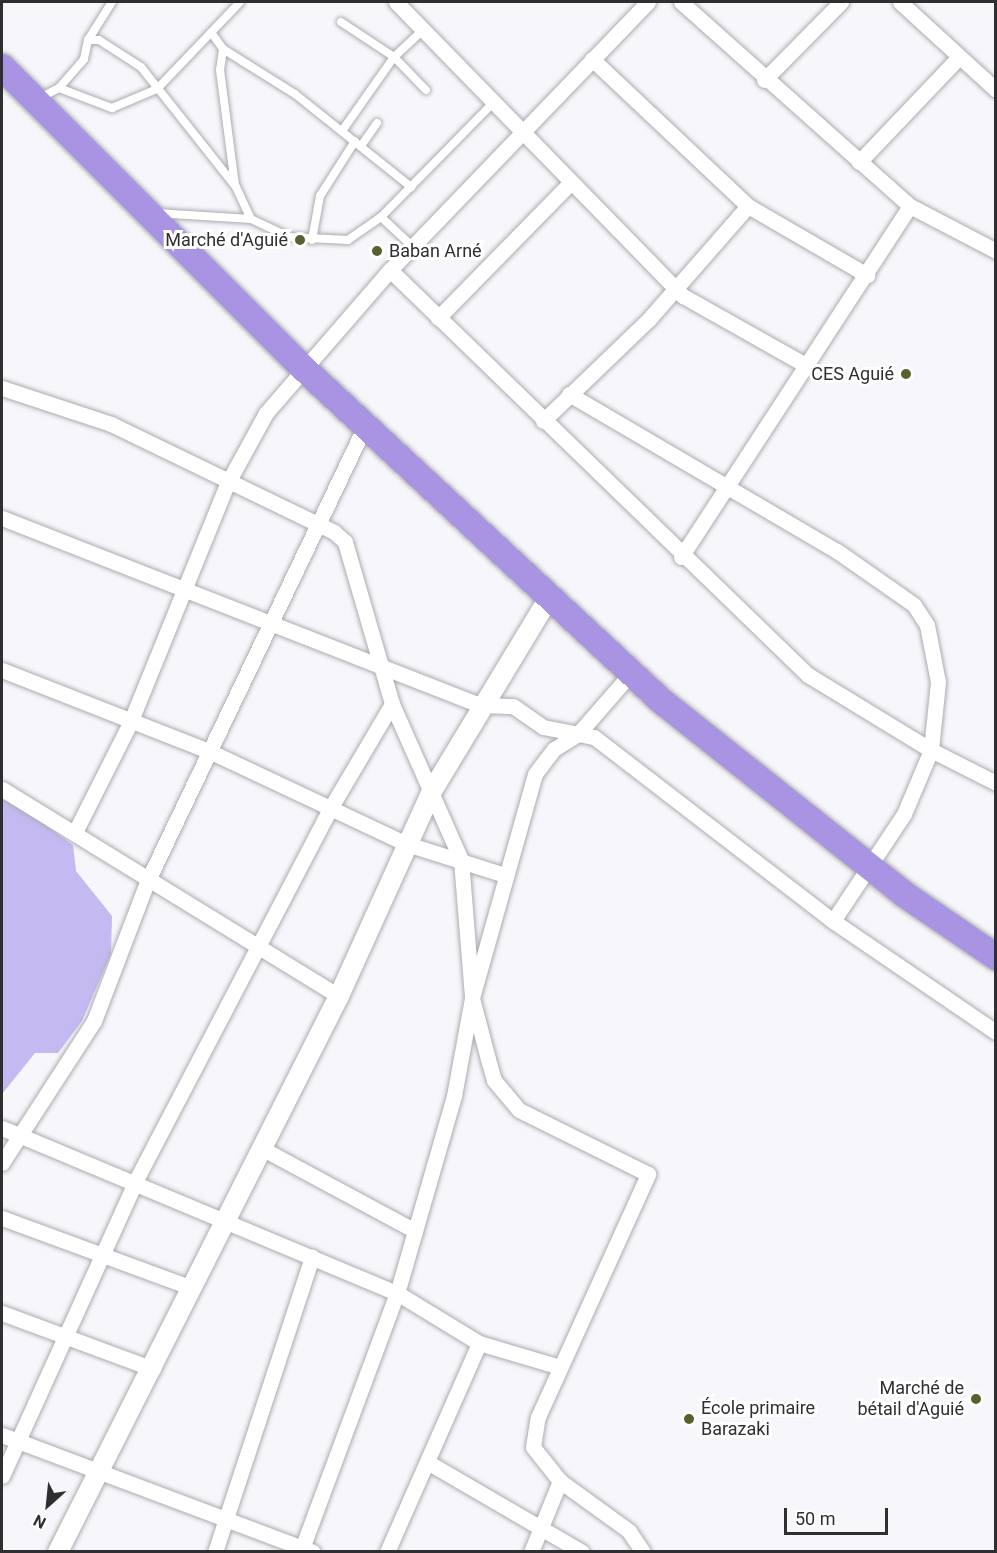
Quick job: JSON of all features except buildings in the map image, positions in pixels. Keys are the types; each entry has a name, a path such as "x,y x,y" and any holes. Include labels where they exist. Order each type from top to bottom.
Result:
{"highway":[{"path":"2,67 302,367 631,673 870,867 996,957"}],"street":[{"path":"396,2 519,133 673,287 707,313 807,366"},
{"path":"75,832 130,723 227,484 266,413 302,367 412,246 648,2"},
{"path":"681,2 764,81 910,206 996,251"},
{"path":"764,81 841,2"},
{"path":"900,2 958,58 996,90"},
{"path":"858,162 958,58"},
{"path":"592,59 748,206 867,275"},
{"path":"438,318 569,184"},
{"path":"543,421 649,319 673,287 748,206"},
{"path":"681,557 910,206"},
{"path":"390,270 681,557 808,675 931,750 996,783"},
{"path":"2,388 111,424 227,484 334,532 354,560 392,704 461,860 472,998 502,1093 539,1123 648,1174 538,1417 533,1447 560,1481 629,1531 643,1551"},
{"path":"569,394 837,551 914,605 927,625 938,682 931,750 904,814 833,921"},
{"path":"2,1163 94,1021 147,882 209,751 274,624 317,525 365,426"},
{"path":"2,518 480,705 513,706 543,727 594,737 833,921 996,1032"},
{"path":"58,1551 153,1369 225,1220 339,996 432,791 480,705 549,598"},
{"path":"2,670 130,723 209,751 407,844 505,875"},
{"path":"2,1435 225,1523 307,1550 397,1293 454,1096 472,998 535,774 554,749 578,734 631,673"},
{"path":"2,1476 136,1180 331,807 392,704"},
{"path":"2,789 75,832 147,882 339,996"},
{"path":"2,1128 136,1180 397,1293 479,1343 560,1367"},
{"path":"263,1149 415,1231"},
{"path":"2,1218 192,1288"},
{"path":"215,1551 312,1257"},
{"path":"2,1313 153,1369"},
{"path":"387,1551 429,1463 479,1343"},
{"path":"429,1463 582,1551"},
{"path":"531,1551 560,1481"}],"lane":[{"path":"36,102 59,88 84,59 88,40 112,2"},
{"path":"59,88 112,108 157,89 213,34 240,2"},
{"path":"341,22 394,57 426,90"},
{"path":"342,131 394,57 423,30"},
{"path":"213,34 223,49 342,131 411,187"},
{"path":"88,40 126,56 157,89 236,187 251,219"},
{"path":"223,49 220,70 236,187"},
{"path":"152,218 159,210 251,219 289,237 312,240 348,240 381,217 492,104"},
{"path":"312,240 320,196 358,143 377,123"},
{"path":"381,217 412,246"}],"shaded area":[{"path":"2,794 73,845 76,871 112,916 111,954 82,1021 58,1053 35,1053 2,1094"}],"place":[{"name":"Marché d'Aguié","path":"300,240"},
{"name":"Baban Arné","path":"377,251"},
{"name":"CES Aguié","path":"906,374"},
{"name":"Marché de bétail d'Aguié","path":"976,1399"},
{"name":"École primaire Barazaki","path":"689,1419"}]}
